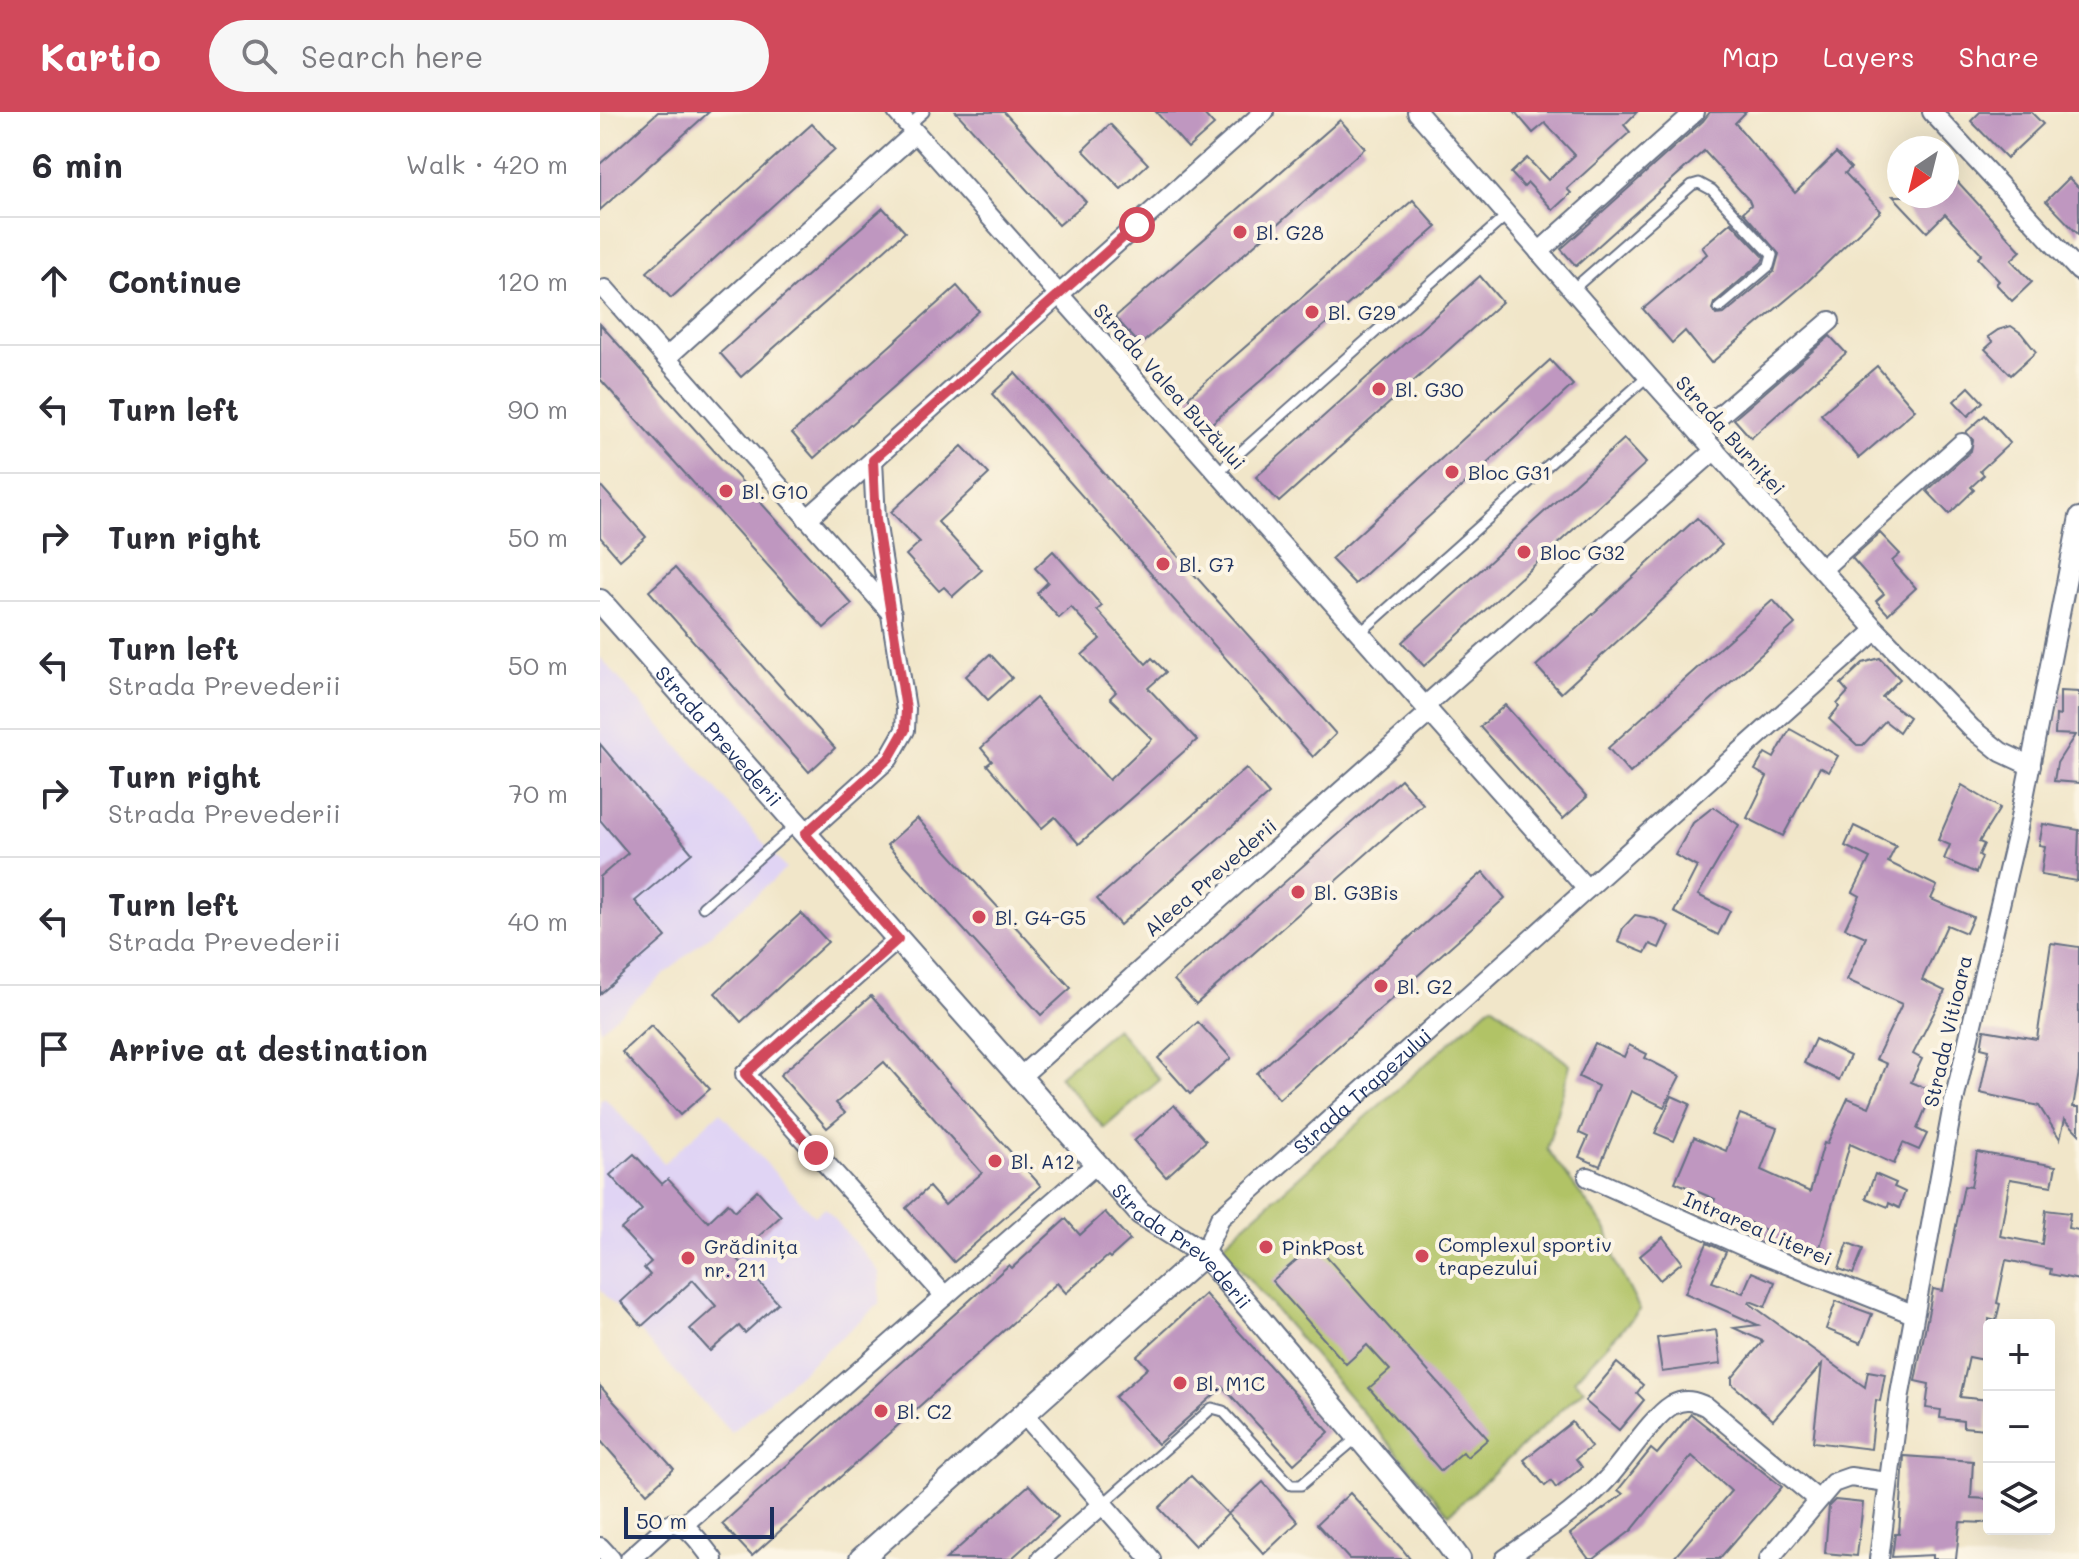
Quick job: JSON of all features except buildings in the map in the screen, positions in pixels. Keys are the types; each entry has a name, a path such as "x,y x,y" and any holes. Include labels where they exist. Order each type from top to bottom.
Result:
{"street":[{"path":"807,519 1264,112"},
{"name":"Strada Burniței","path":"1417,112 1876,630 1971,728 2001,752 2031,766"},
{"path":"1539,252 1695,112"},
{"path":"1932,112 2079,271"},
{"name":"Strada Valea Buzăului","path":"907,123 1587,889"},
{"path":"666,358 907,123"},
{"path":"605,289 892,614"},
{"path":"1699,433 1830,321"},
{"path":"1822,569 1962,443"},
{"name":"Aleea Prevederii","path":"1020,1077 1715,450"},
{"path":"801,829 889,758 905,730 905,700 876,520 873,460"},
{"name":"Strada Vitioara","path":"1879,1559 1913,1314 1968,1030 2031,766 2079,517"},
{"name":"Strada Prevederii","path":"601,605 1147,1219 1204,1254 1459,1559"},
{"name":"Strada Trapezului","path":"861,1559 1204,1254 1220,1218 1876,630"},
{"path":"898,939 745,1074 945,1296"},
{"path":"683,1525 1096,1164"},
{"name":"Intrarea Literei","path":"1588,1177 1742,1246 1913,1314"},
{"path":"1505,1559 1580,1504 1605,1481 1667,1409 1685,1400 1707,1407 1818,1500"},
{"path":"1024,1414 1151,1559"},
{"path":"1769,1559 1839,1479 1850,1477 1888,1482"},
{"path":"1041,1559 1103,1504"},
{"path":"630,1559 675,1522 683,1525 713,1559"},
{"path":"1058,1544 1071,1559"},
{"path":"600,1547 611,1559"}],"lane":[{"path":"907,123 924,112"},
{"path":"1572,290 1692,185 1699,183 1712,190 1772,255 1769,266 1719,308"},
{"path":"1217,473 1506,216"},
{"path":"1360,633 1648,376"},
{"path":"703,907 801,829"},
{"path":"1103,1504 1212,1408 1223,1411 1291,1485 1301,1485 1358,1437"}],"shaded area":[{"path":"600,657 786,869 600,1030"},
{"path":"604,1097 664,1163 720,1112 814,1216 825,1208 880,1272 879,1304 731,1433 600,1289 600,1101"}],"green space":[{"name":"Complexul sportiv trapezului","path":"1492,1005 1570,1065 1547,1149 1607,1230 1617,1265 1640,1310 1574,1380 1584,1389 1449,1514 1221,1246"},
{"path":"1116,1028 1160,1080 1104,1128 1059,1076"}],"place":[{"name":"Bl. G28","path":"1240,232"},
{"name":"Bl. G29","path":"1312,312"},
{"name":"Bl. G30","path":"1379,389"},
{"name":"Bloc G31","path":"1452,472"},
{"name":"Bl. G10","path":"726,491"},
{"name":"Bloc G32","path":"1524,552"},
{"name":"Bl. G7","path":"1163,564"},
{"name":"Bl. G3Bis","path":"1298,892"},
{"name":"Bl. G4-G5","path":"979,917"},
{"name":"Bl. G2","path":"1381,986"},
{"name":"Bl. A12","path":"995,1161"},
{"name":"PinkPost","path":"1266,1247"},
{"name":"Complexul sportiv trapezului","path":"1422,1256"},
{"name":"Grădinița nr. 211","path":"688,1258"},
{"name":"Bl. M1C","path":"1180,1383"},
{"name":"Bl. C2","path":"881,1411"}],"route":[{"path":"816,1153 745,1074 898,939 805,834 889,758 905,730 904,691 876,520 873,460 1137,225"}]}
